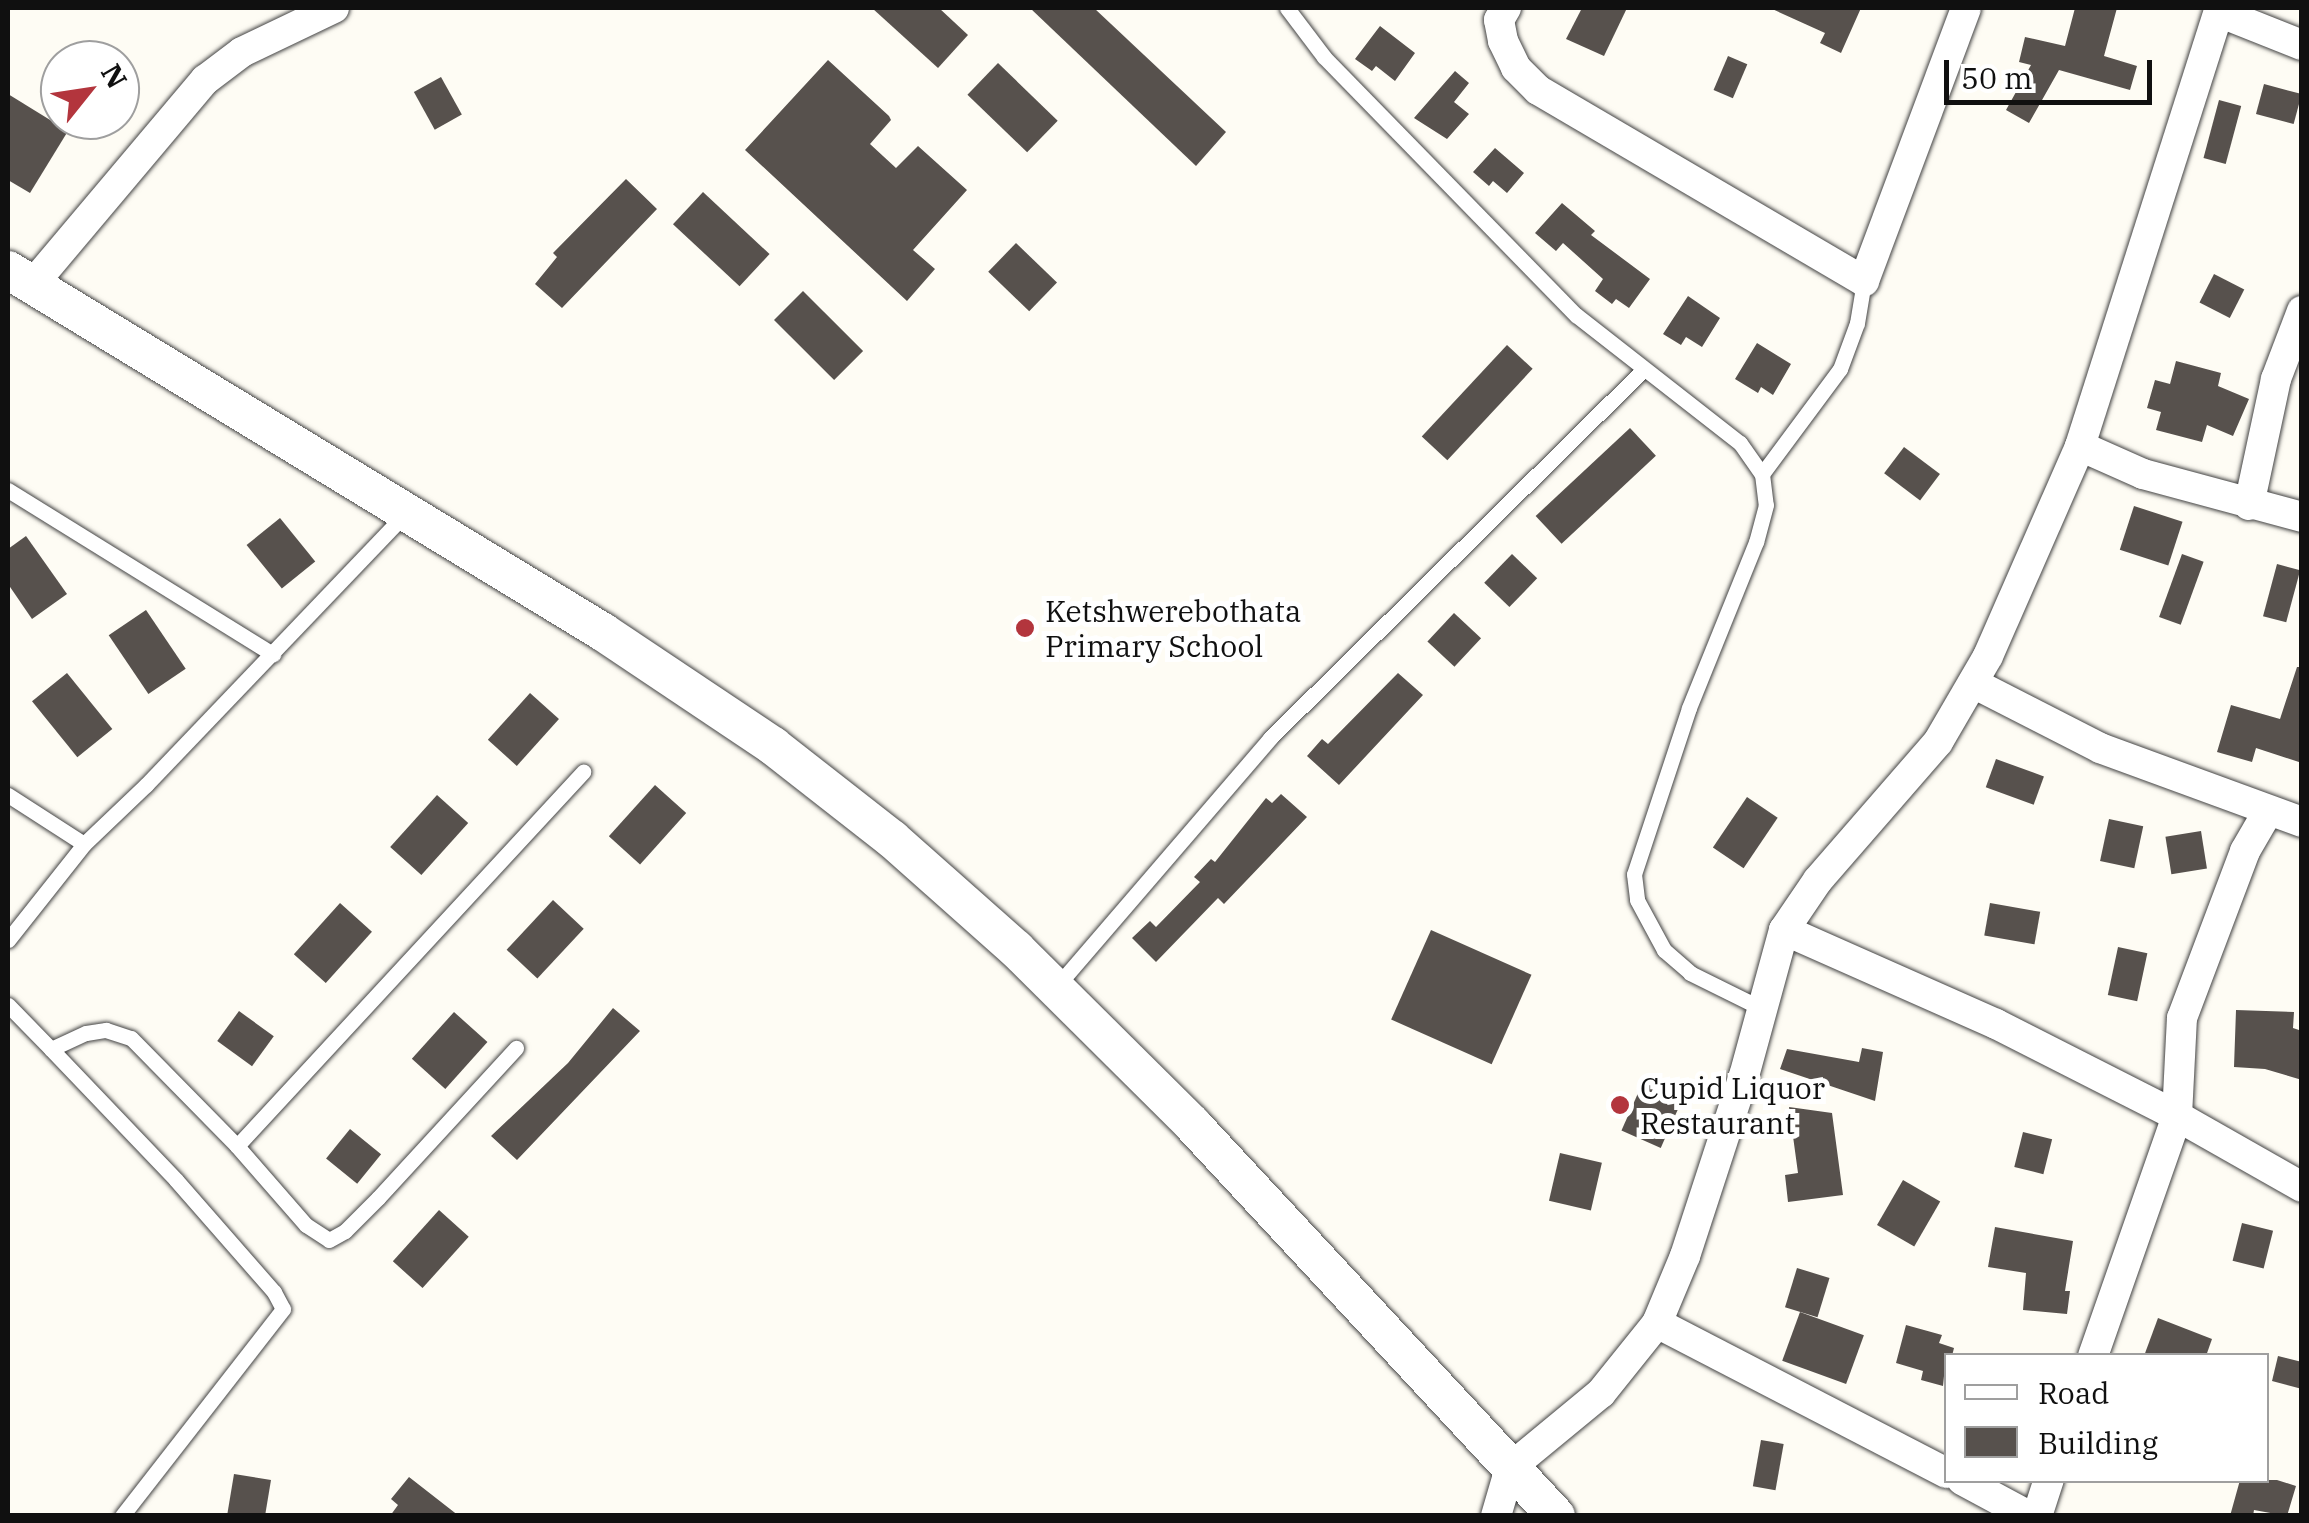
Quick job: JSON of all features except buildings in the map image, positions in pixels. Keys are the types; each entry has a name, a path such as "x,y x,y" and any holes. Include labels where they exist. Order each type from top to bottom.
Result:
{"street":[{"path":"334,8 242,52 205,80 20,277 603,632 773,746 892,839 1192,1124 1556,1516"},
{"path":"1494,12 1516,68 1538,90 1864,281 1966,8"},
{"path":"1496,1516 1510,1468 1601,1393 1657,1323 1685,1256 1765,1010 1784,930 1830,866 1938,742 1972,683 2080,446 2220,10 2302,44"},
{"path":"2248,504 2276,379 2302,312"},
{"path":"2080,446 2143,474 2302,517"},
{"path":"1972,683 2100,748 2267,813 2302,822"},
{"path":"2094,1353 2177,1116 2182,1018 2245,852 2267,813"},
{"path":"1784,930 1996,1024 2177,1116 2302,1188"},
{"path":"1657,1323 1944,1472"},
{"path":"1968,1483 2033,1516 2048,1483"}],"lane":[{"path":"1287,8 1324,57 1404,142 1576,315 1740,444 1762,474 1766,505 1756,542 1689,708 1634,874 1636,900 1664,950 1690,973 1765,1010"},
{"path":"1762,474 1840,370 1857,322 1864,281"},
{"path":"1054,990 1270,738 1642,370"},
{"path":"8,490 273,654"},
{"path":"8,940 84,844 406,514"},
{"path":"237,1146 583,772"},
{"path":"8,795 84,844"},
{"path":"8,1006 176,1180 266,1282 283,1309 122,1516"},
{"path":"50,1049 86,1032 106,1030 131,1038 237,1146 318,1237 336,1239 516,1048"}],"place":[{"name":"Ketshwerebothata Primary School","path":"1025,628"},
{"name":"Cupid Liquor Restaurant","path":"1620,1105"}]}
